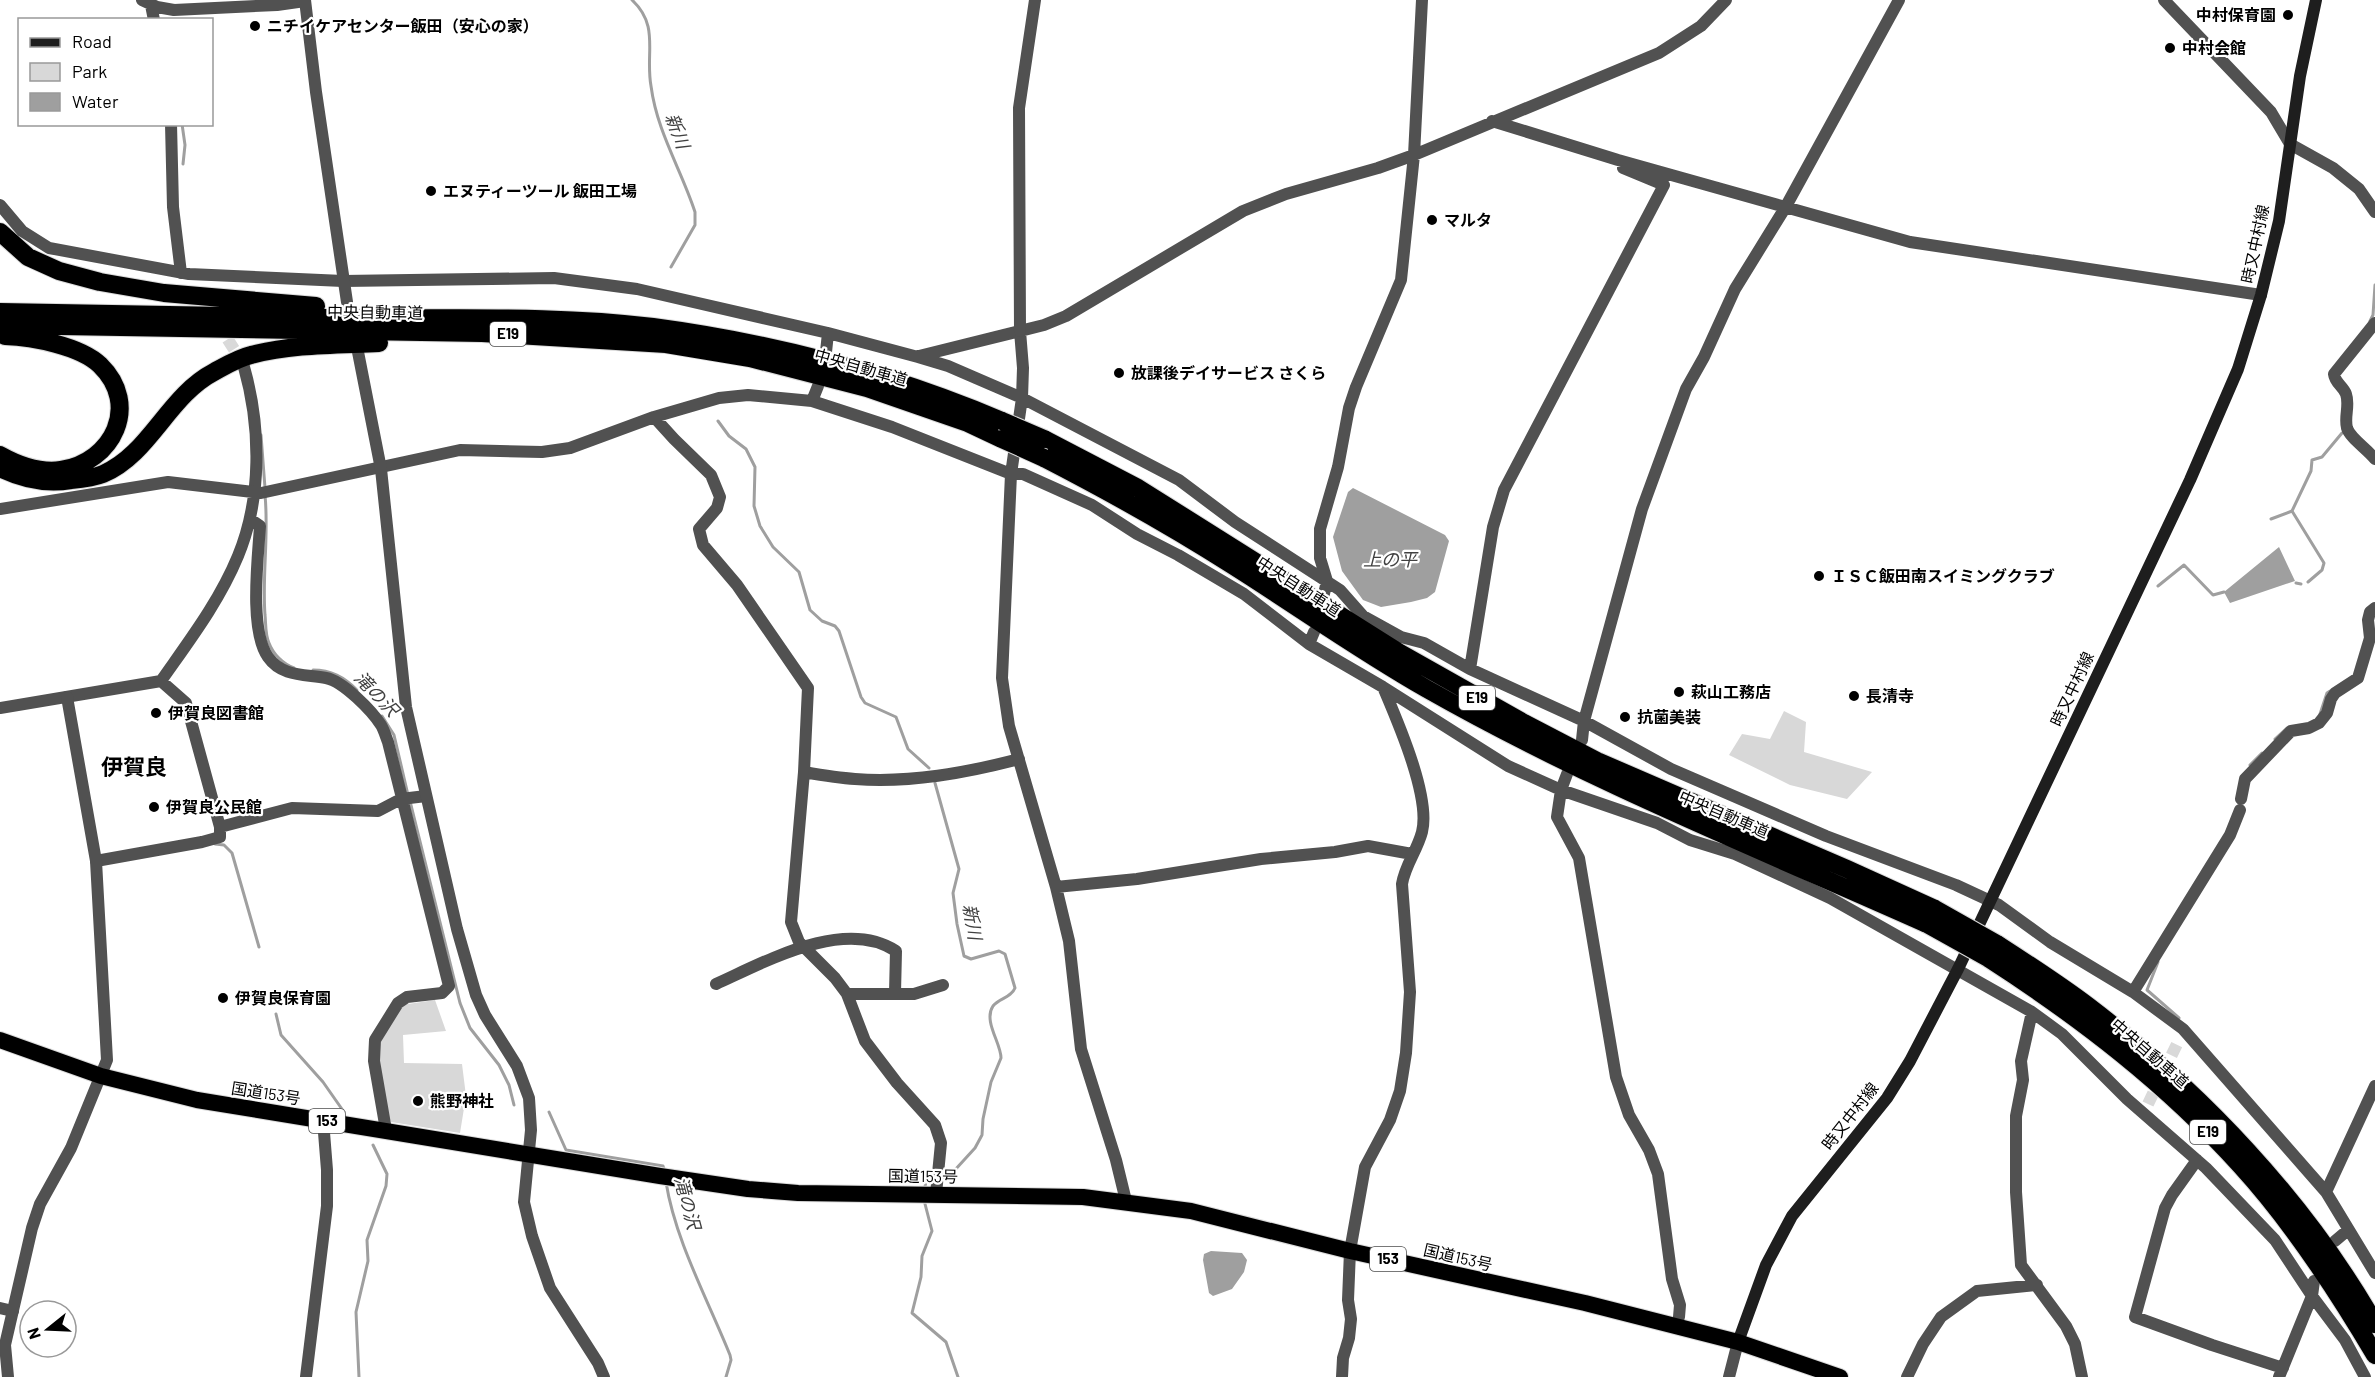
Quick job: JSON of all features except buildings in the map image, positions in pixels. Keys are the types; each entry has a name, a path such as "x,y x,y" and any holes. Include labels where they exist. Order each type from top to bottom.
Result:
{"highway":[{"path":"0,232 28,257 59,271 133,289 334,308 493,310 525,320"},
{"name":"中央自動車道","path":"0,312 525,320 652,327 743,342 856,368 960,403 1044,458 1114,495 1230,564 1331,631 1426,688 1534,747 1666,810 1931,917"},
{"name":"中央自動車道","path":"0,325 482,333 592,338 675,345 802,370 1002,430 1044,439 1138,489 1400,653 1524,723 1598,761 1847,869 2078,999 2124,1034 2253,1156 2290,1200 2331,1256 2375,1324"},
{"path":"0,335 16,336 67,347 98,363 113,382 120,402 118,425 114,435 103,450 84,464 60,470 43,470 14,462 0,455"},
{"path":"0,468 27,478 58,482 102,474 132,453 173,406 196,384 249,355 276,350 351,344 592,338"},
{"name":"中央自動車道","path":"1993,951 2035,988 2114,1047 2197,1121 2241,1167 2278,1211 2348,1309 2375,1355"},
{"name":"国道153号","path":"0,1040 101,1076 197,1100 386,1130 528,1156 748,1189 798,1193 1040,1195 1126,1202 1191,1211 1350,1251 1585,1303 1738,1342 1840,1377"}],"main road":[{"name":"時又中村線","path":"1738,1342 1766,1265 1792,1216 1887,1098 1910,1060 1958,969 2190,480 2238,369 2261,295 2279,221 2300,76 2316,0"}],"street":[{"path":"1035,0 1018,118 1021,202 1020,330 1023,368 1022,398 1011,474 1002,678 1009,726 1056,887 1069,941 1081,1049 1116,1160 1126,1202"},
{"path":"1323,598 1327,581 1320,558 1320,529 1338,467 1353,394 1401,280 1414,155 1422,0"},
{"path":"918,357 1066,316 1243,211 1286,194 1378,168 1414,155 1659,53 1701,26 1726,0"},
{"path":"1582,740 1584,721 1642,509 1686,389 1704,357 1735,290 1785,208 1899,0"},
{"path":"2164,0 2271,112 2290,144 2333,168 2359,189 2375,212"},
{"path":"151,6 170,10 277,5 305,1 347,302"},
{"path":"1492,121 1618,160 1910,243 2261,295"},
{"path":"171,126 173,207 185,273 199,292"},
{"path":"1470,669 1493,527 1504,490 1664,185 1622,168 1618,160"},
{"path":"0,205 22,231 49,248 185,273 343,280 554,278 637,289 828,333 918,357 948,366 1022,398 1179,480 1235,522 1340,590 1363,616 1401,637 1424,644 1470,669 1584,721 1671,769 1826,836 1991,901 2050,942 2133,992 2183,1029 2326,1192 2375,1273"},
{"path":"2375,323 2334,374 2335,380 2347,396 2347,430 2352,437 2367,448 2375,459"},
{"path":"826,352 828,333"},
{"path":"357,352 381,469 402,682 423,796 476,995 484,1015 516,1066 529,1098 531,1131 524,1202 532,1236 550,1287 604,1377"},
{"path":"0,708 161,681 211,608 238,556 250,519 262,493 244,367"},
{"path":"812,401 818,386"},
{"path":"0,508 168,482 262,493 381,469 460,450 542,452 570,448 654,417 719,398 748,395 812,401 892,427 1011,474 1023,474 1092,506 1244,594 1383,687 1508,766 1561,790 1657,823 1690,840 1735,854 1830,898 2032,1012 2062,1034 2146,1109 2221,1182 2246,1211 2276,1240 2312,1296 2345,1340 2366,1377"},
{"path":"654,417 711,475 720,497 717,508 699,529 703,545 737,585 808,688 804,772 791,921 802,946 835,978 847,994 865,1041 897,1083 935,1125 941,1143 928,1194"},
{"path":"250,519 260,526 257,618 261,639 268,657 292,674 327,678 339,683 381,724 403,799 449,986 442,993 407,996 398,1003 375,1040 374,1061 386,1130"},
{"path":"2133,992 2230,835 2245,779 2291,731 2309,728 2319,723 2327,713 2335,693 2358,678 2370,638 2368,620 2370,612 2375,608"},
{"path":"96,861 220,837 220,826 186,703 161,681"},
{"path":"1342,1377 1343,1358 1349,1338 1351,1319 1348,1300 1350,1251 1365,1167 1390,1120 1400,1091 1406,1053 1410,992 1402,884 1404,870 1422,832 1419,790 1408,747 1383,687"},
{"path":"8,1377 6,1345 32,1228 40,1204 70,1148 106,1060 96,861 68,697"},
{"path":"804,772 853,779 885,780 969,772 1019,759"},
{"path":"1567,774 1561,790 1557,817 1579,858 1616,1077 1629,1115 1649,1150 1658,1174 1672,1279 1680,1305 1679,1317"},
{"path":"220,826 292,808 378,811 403,799 423,796"},
{"path":"1056,887 1137,879 1261,859 1335,852 1368,846 1412,855"},
{"path":"716,984 802,946 846,939 873,941 897,951 895,993"},
{"path":"847,994 914,994 943,984"},
{"path":"2032,1012 2021,1061 2023,1080 2016,1116 2016,1192 2021,1265 2037,1285 2075,1344 2082,1377"},
{"path":"2178,1042 2183,1029"},
{"path":"2326,1192 2375,1086"},
{"path":"306,1377 327,1206 323,1120"},
{"path":"2197,1160 2165,1208 2135,1317 2281,1372 2312,1296 2314,1281"},
{"path":"2335,1241 2348,1230"},
{"path":"1907,1377 1923,1344 1941,1317 1977,1291 2037,1285"},
{"path":"0,1308 13,1311"},
{"path":"1729,1377 1738,1342"}],"green space":[{"path":"1784,711 1806,722 1804,752 1872,772 1847,799 1790,785 1729,755 1742,734 1770,739"},
{"path":"435,1000 446,1031 403,1035 404,1063 462,1064 466,1096 460,1133 391,1122 380,1083 379,1042 388,1023 401,1005"}],"water":[{"name":"上の平","path":"1353,488 1445,535 1449,541 1435,592 1427,598 1381,607 1363,600 1342,571 1333,537 1348,492"},
{"path":"2279,547 2295,581 2230,603 2224,592"},
{"path":"1211,1251 1242,1253 1247,1260 1244,1272 1232,1289 1213,1296 1209,1293 1203,1260 1204,1254"}],"waterway":[{"name":"新川","path":"632,0 641,10 649,30 651,86 658,119 695,212 695,225 671,267"},
{"name":"滝の沢","path":"182,126 185,145 183,164"},
{"path":"2370,321 2373,315 2375,285"},
{"name":"新川","path":"718,421 729,436 746,449 755,467 754,506 760,526 773,547 799,572 810,610 822,621 835,626 839,631 861,697 865,703 896,717 908,749 929,768"},
{"path":"2308,582 2322,570 2324,563 2292,511 2311,471 2312,460 2322,457 2342,433"},
{"name":"滝の沢","path":"261,435 265,488"},
{"name":"滝の沢","path":"265,495 264,600 267,636 276,655 294,668"},
{"path":"2271,519 2292,511"},
{"path":"2158,586 2184,565 2213,595 2224,592"},
{"path":"2296,583 2301,584"},
{"name":"滝の沢","path":"313,670 337,675 357,690"},
{"path":"2320,714 2327,693 2330,691"},
{"name":"滝の沢","path":"382,716 394,735 408,795"},
{"path":"2275,739 2287,728"},
{"path":"2250,765 2262,753"},
{"name":"新川","path":"935,783 959,869 953,893 964,956 971,959 999,951 1005,954 1015,988 1011,994 996,1003 990,1012 991,1025 1001,1058 991,1082 982,1135 975,1148 954,1171 947,1173"},
{"name":"滝の沢","path":"410,801 460,1003 470,1028 499,1065 509,1085 514,1105"},
{"path":"215,844 224,845 232,853 259,947"},
{"path":"2158,962 2147,990 2179,1018"},
{"path":"276,1014 281,1035 323,1082 344,1112"},
{"name":"滝の沢","path":"549,1112 566,1150 663,1166 664,1169"},
{"path":"359,1377 356,1312 368,1261 367,1240 386,1186 387,1174 373,1145"},
{"name":"新川","path":"924,1191 926,1182 933,1176"},
{"name":"滝の沢","path":"666,1182 670,1204 684,1248 730,1355 731,1360 726,1377"},
{"name":"新川","path":"924,1200 932,1231 922,1256 921,1277 912,1313 946,1342 958,1377"}],"tunnel":[{"path":"218,324 244,365"},
{"path":"2148,1104 2178,1042"}],"place":[{"name":"中村保育園","path":"2288,15"},
{"name":"ニチイケアセンター飯田（安心の家）","path":"255,26"},
{"name":"中村会館","path":"2170,48"},
{"name":"エヌティーツール 飯田工場","path":"431,191"},
{"name":"マルタ","path":"1432,220"},
{"name":"放課後デイサービス さくら","path":"1119,373"},
{"name":"ＩＳＣ飯田南スイミングクラブ","path":"1819,576"},
{"name":"萩山工務店","path":"1679,692"},
{"name":"長清寺","path":"1854,696"},
{"name":"伊賀良図書館","path":"156,713"},
{"name":"抗菌美装","path":"1625,717"},
{"name":"伊賀良公民館","path":"154,807"},
{"name":"伊賀良保育園","path":"223,998"},
{"name":"熊野神社","path":"418,1101"}],"district":[{"name":"伊賀良","path":"134,767"}]}
